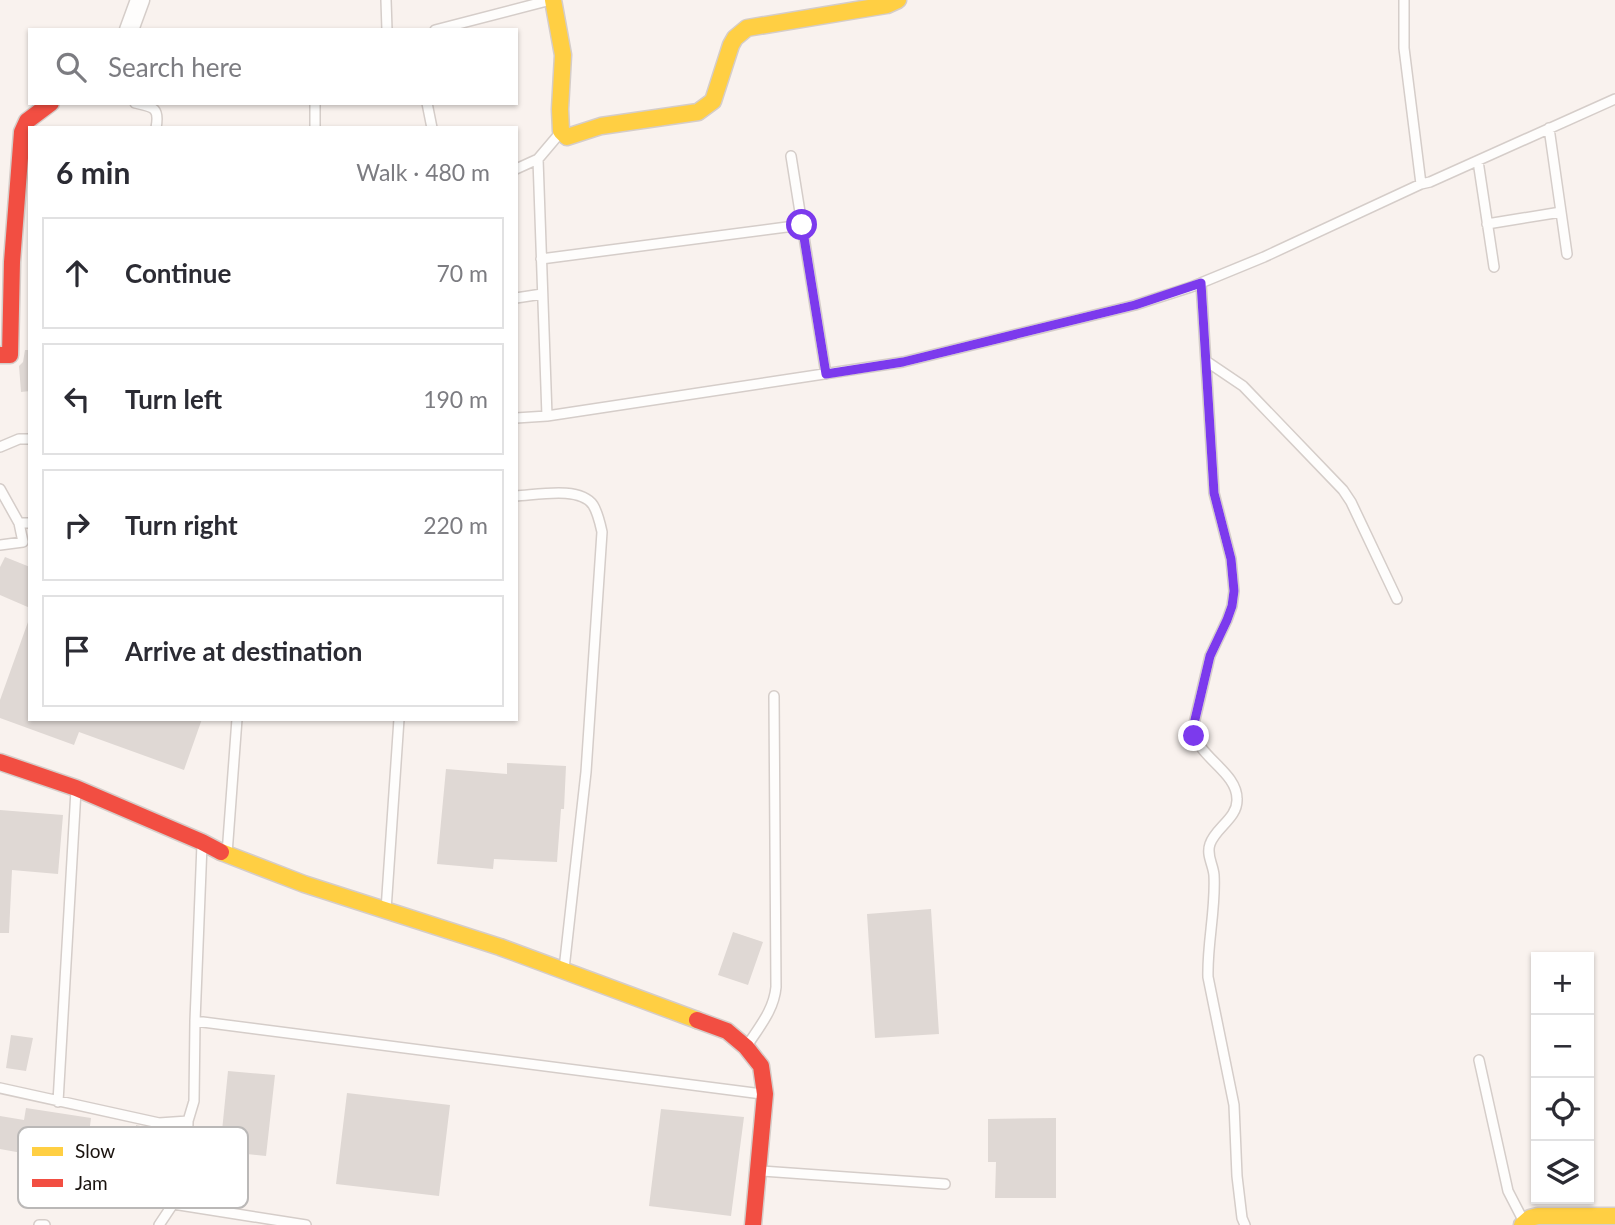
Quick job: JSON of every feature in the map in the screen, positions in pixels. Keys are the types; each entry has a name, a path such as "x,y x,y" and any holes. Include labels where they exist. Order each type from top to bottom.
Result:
{"street":[{"path":"131,28 139,0"},
{"path":"552,0 563,55 561,131 567,137 614,124 705,109 713,101 731,45 747,28 887,5 898,0"},
{"path":"0,355 10,355 6,262 22,132 27,121 48,105"},
{"path":"0,762 76,788 227,855 304,884 500,947 727,1031 746,1047 761,1066 765,1094 753,1225"},
{"path":"1523,1224 1538,1216 1615,1216"}],"lane":[{"path":"386,0 387,28"},
{"path":"443,28 552,0"},
{"path":"1404,0 1404,48 1421,184"},
{"path":"518,418 547,416 903,362 1135,305 1201,283 1264,257 1421,184 1615,99"},
{"path":"145,105 156,111 156,126"},
{"path":"315,105 315,126"},
{"path":"427,105 432,126"},
{"path":"1549,128 1567,254"},
{"path":"518,168 538,159 561,131"},
{"path":"791,156 826,374"},
{"path":"538,159 547,416"},
{"path":"1478,160 1494,267"},
{"path":"1487,224 1561,212"},
{"path":"541,259 802,225"},
{"path":"1201,283 1214,493 1231,559 1234,591 1227,620 1210,656 1193,728 1199,744 1233,783 1238,798 1237,806 1211,841 1208,850 1214,872 1207,961 1234,1105 1237,1176 1245,1225"},
{"path":"518,298 542,294"},
{"path":"1206,361 1243,386 1343,490 1397,599"},
{"path":"0,447 19,439 28,439"},
{"path":"0,489 19,523 26,543 0,545"},
{"path":"518,496 567,493 582,495 592,503 602,532 586,772 564,970"},
{"path":"19,523 28,523"},
{"path":"746,1047 771,1010 775,999 774,696"},
{"path":"227,855 237,721"},
{"path":"386,911 399,721"},
{"path":"58,1102 76,788"},
{"path":"188,1127 194,1101 202,842"},
{"path":"195,1021 765,1094"},
{"path":"1479,1060 1508,1191 1523,1224"},
{"path":"0,1088 159,1123 188,1121"},
{"path":"758,1171 944,1184"},
{"path":"159,1225 170,1208"},
{"path":"198,1208 306,1225"},
{"path":"38,1225 45,1225"}],"building":[{"path":"25,350 28,350 28,391 21,392 19,366 23,362"},
{"path":"5,557 28,566 28,607 0,595 0,567"},
{"path":"28,622 28,721 201,721 184,770 79,732 74,745 0,718 0,700"},
{"path":"507,763 566,766 557,862 494,859 493,869 437,864 446,769 507,774"},
{"path":"0,810 63,815 58,874 12,870 9,933 0,933"},
{"path":"931,909 939,1034 875,1038 867,914"},
{"path":"733,932 763,942 748,985 718,975"},
{"path":"11,1035 33,1038 26,1071 6,1068"},
{"path":"228,1071 275,1075 266,1156 248,1154 248,1127 222,1127"},
{"path":"347,1093 450,1105 439,1196 336,1184"},
{"path":"26,1108 91,1118 90,1126 99,1127 18,1127 18,1152 0,1149 0,1116 24,1120"},
{"path":"661,1109 744,1117 731,1216 649,1206"},
{"path":"1056,1118 1056,1198 995,1198 996,1162 988,1162 988,1119"}],"traffic: slow":[{"path":"553,0 563,55 561,131 567,137 601,126 698,112 713,101 731,45 747,28 887,5 898,0"},
{"path":"221,852 304,884 500,947 697,1020"},
{"path":"1522,1225 1530,1218 1538,1216 1615,1216"}],"traffic: jam":[{"path":"0,355 10,355 12,262 22,132 27,121 48,105"},
{"path":"0,762 76,788 221,852"},
{"path":"697,1020 727,1031 746,1047 761,1066 765,1094 753,1225"}],"route":[{"path":"802,225 826,374 903,362 1135,305 1201,283 1214,493 1231,559 1234,591 1227,620 1210,656 1193,728 1194,736"}]}
